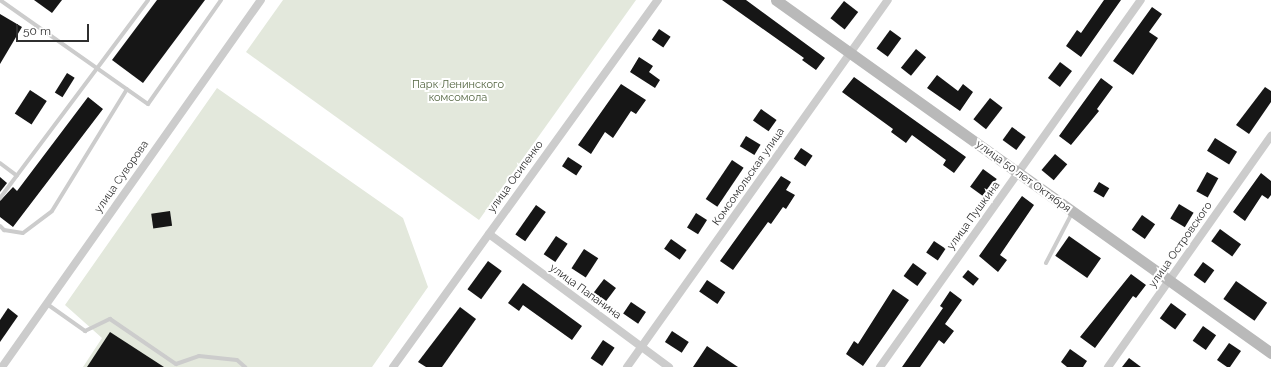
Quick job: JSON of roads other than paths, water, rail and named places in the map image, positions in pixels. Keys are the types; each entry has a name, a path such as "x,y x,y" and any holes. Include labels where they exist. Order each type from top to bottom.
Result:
{"street":[{"name":"улица Суворова","path":"4,364 261,0"},
{"name":"улица Осипенко","path":"393,367 658,0"},
{"name":"улица 50 лет Октября","path":"776,0 851,52 1169,282 1271,353"},
{"name":"Комсомольская улица","path":"627,367 888,0"},
{"name":"улица Пушкина","path":"880,367 1141,0"},
{"name":"улица Островского","path":"1108,367 1271,136"},
{"name":"улица Папанина","path":"489,234 669,367"}],"lane":[{"path":"0,0 148,104 221,0"},
{"path":"0,198 148,0"},
{"path":"0,226 4,230 23,233 52,211 127,89"},
{"path":"0,163 17,176"},
{"path":"1046,262 1072,212"},
{"path":"46,304 85,331 110,319 176,364 199,356 237,360 245,367"}],"park label":[{"name":"Парк Ленинского комсомола","path":"458,92"}]}
